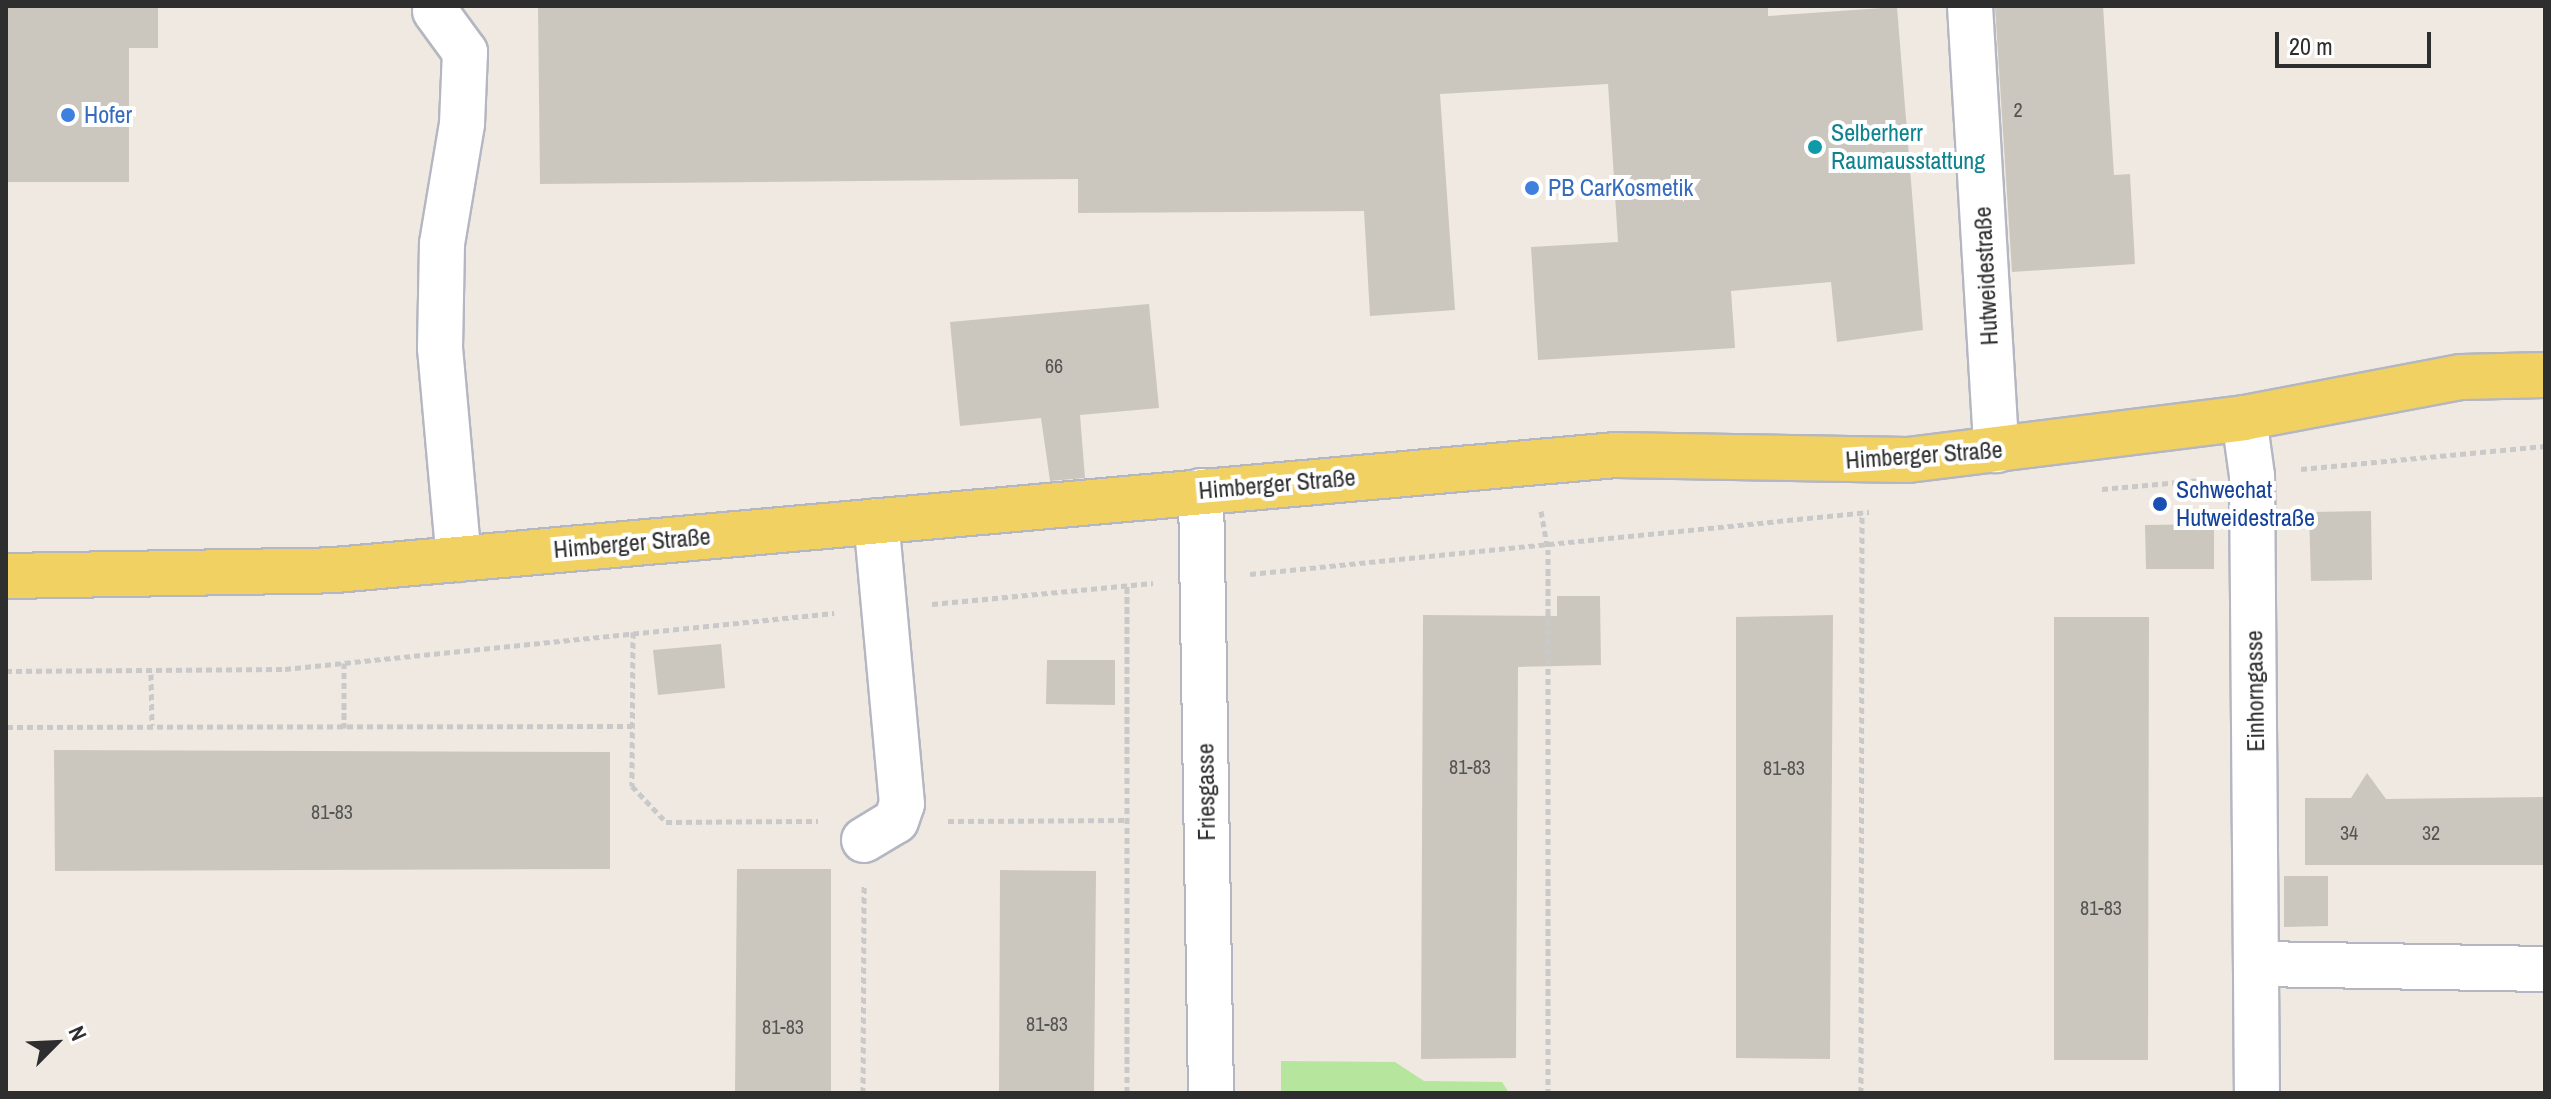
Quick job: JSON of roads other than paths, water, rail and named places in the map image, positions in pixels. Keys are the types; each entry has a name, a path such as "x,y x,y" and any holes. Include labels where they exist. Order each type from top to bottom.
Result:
{"main road":[{"name":"Himberger Straße","path":"6,576 335,570 1616,455 1861,463 1996,450 2244,418 2461,377 2545,375"}],"street":[{"name":"Hutweidestraße","path":"1970,6 1996,450"},
{"path":"435,11 465,52 462,124 442,244 440,348 459,559"},
{"name":"Einhorngasse","path":"2244,418 2252,476 2259,964 2257,1093"},
{"name":"Friesgasse","path":"1201,491 1211,1093"},
{"path":"876,521 902,804 880,830"},
{"path":"2259,964 2545,969"}],"place":[{"name":"Hofer","path":"68,115"},
{"name":"Selberherr Raumausstattung","path":"1815,147"},
{"name":"PB CarKosmetik","path":"1532,188"},
{"name":"Schwechat Hutweidestraße","path":"2160,504"}]}
